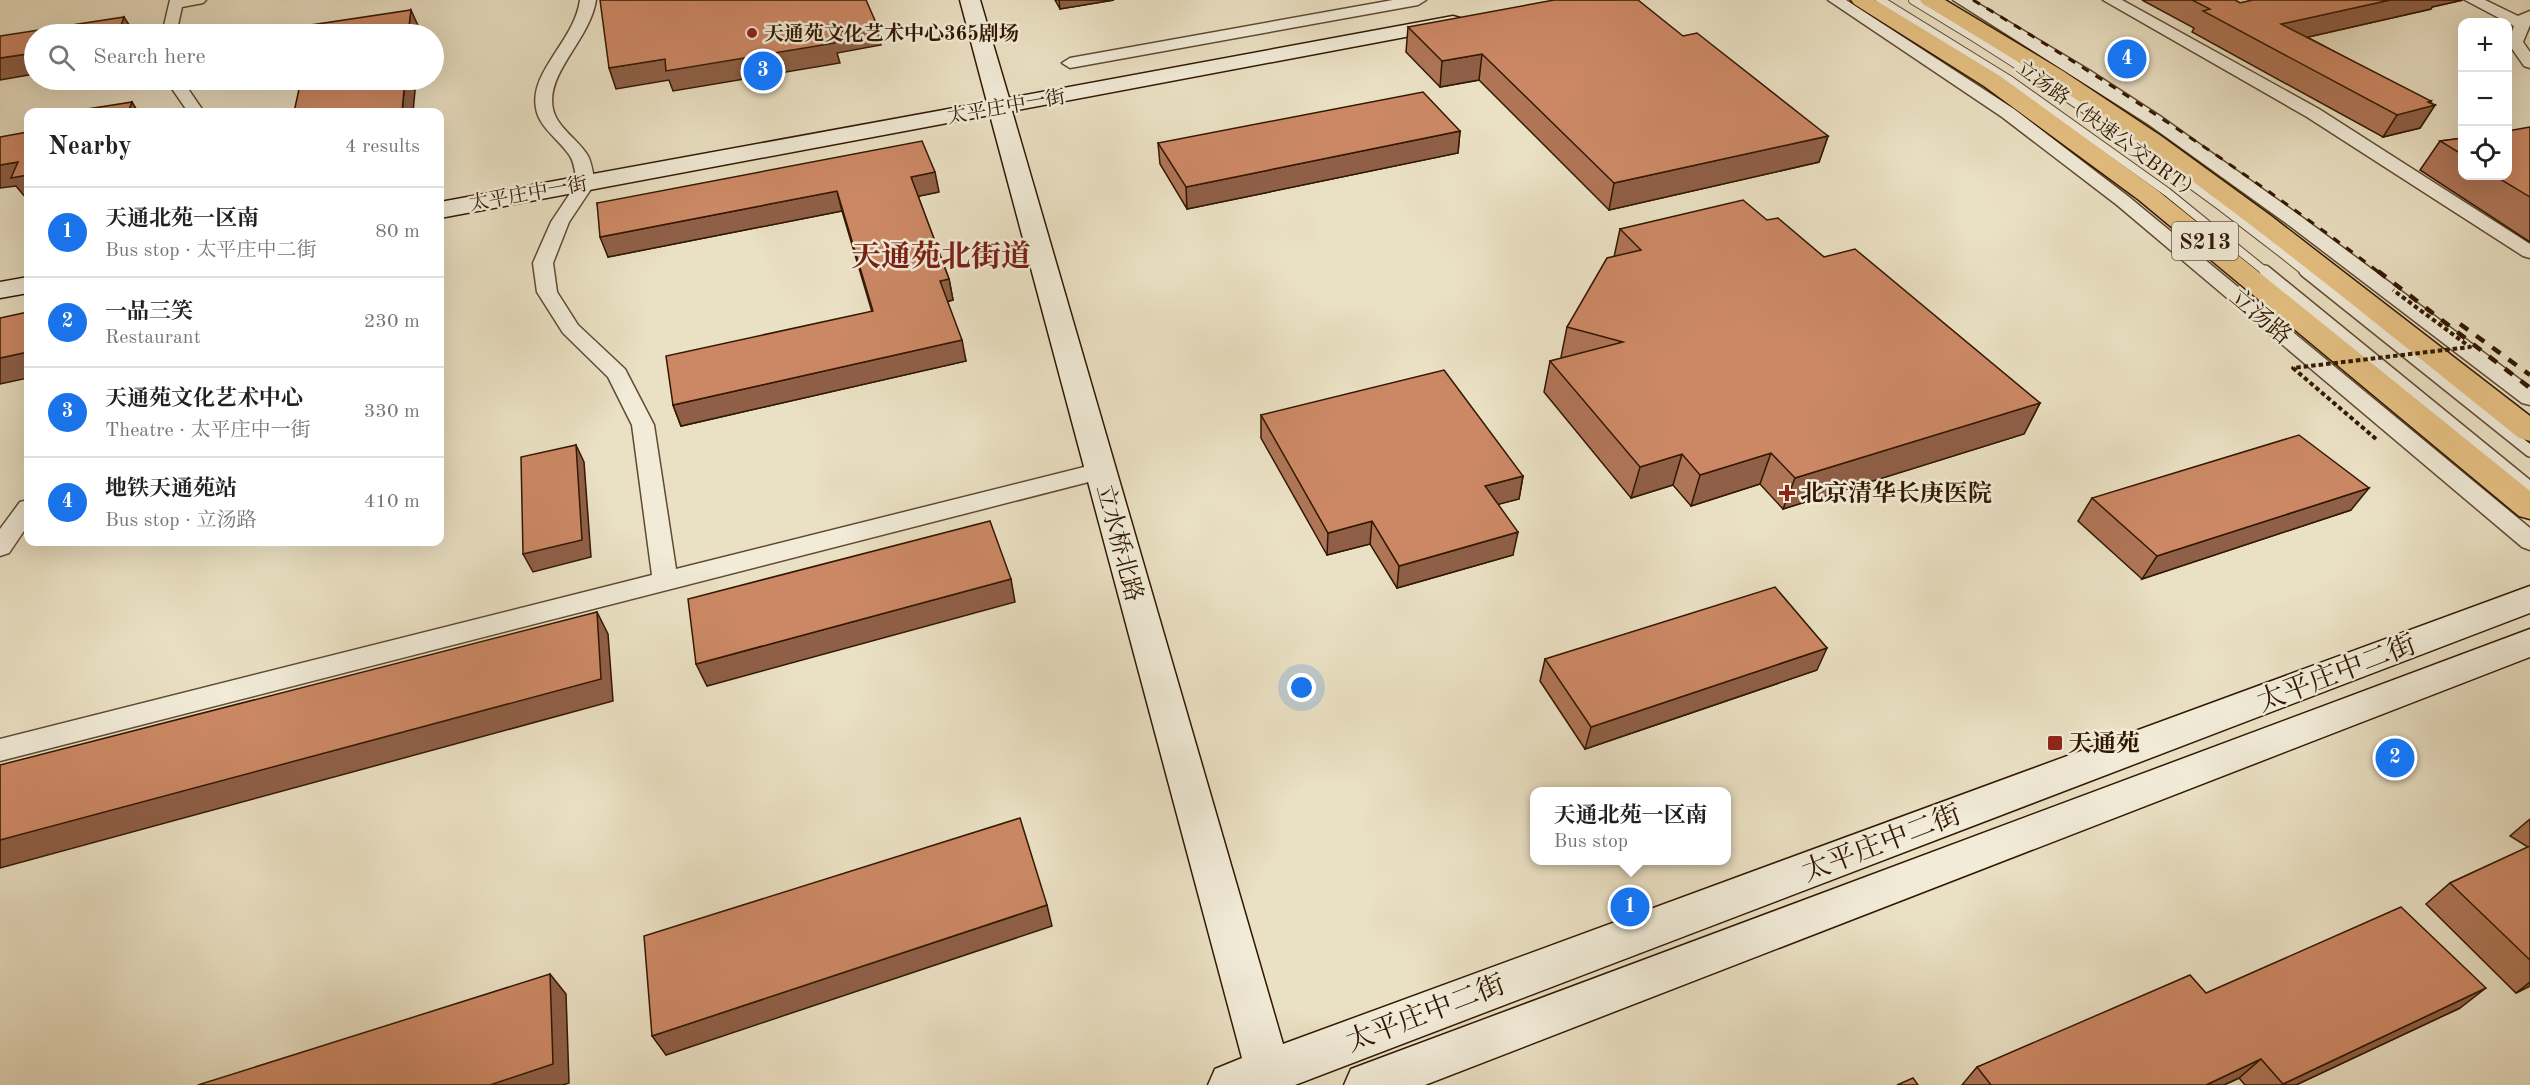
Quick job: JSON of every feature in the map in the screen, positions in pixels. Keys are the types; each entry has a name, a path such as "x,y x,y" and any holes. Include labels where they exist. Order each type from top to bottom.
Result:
{"main road":[{"name":"立汤路","path":"1861,0 1992,81 2148,195 2530,508"},
{"name":"S213","path":"1930,0 2019,52 2097,102 2177,159 2530,431"}],"street":[{"path":"171,24 175,3 198,0"},
{"path":"588,0 577,32 544,86 544,110 580,158 586,183 560,222 543,263 547,292 570,329 617,374 644,425 665,580"},
{"name":"立水桥北路","path":"970,0 1270,1078"},
{"path":"1070,63 1419,0"},
{"name":"立汤路","path":"1836,0 2008,112 2124,201 2530,541"},
{"name":"S213","path":"1961,0 2046,50 2152,119 2277,208 2530,398"},
{"path":"2111,0 2313,113 2530,252"},
{"path":"2473,0 2526,20 2515,42 2530,63"},
{"name":"太平庄中一街","path":"444,209 1479,18"},
{"path":"1281,25 1305,50"},
{"path":"181,90 193,108"},
{"path":"0,290 24,286"},
{"path":"0,750 1100,471"},
{"path":"0,547 24,514"},
{"name":"太平庄中二街","path":"1231,1085 1270,1078 2530,599"},
{"name":"太平庄中二街","path":"1367,1085 2530,643"}],"lane":[{"name":"立汤路（快速公交BRT）","path":"1880,0 2011,81 2167,192 2530,487"},
{"name":"立汤路（快速公交BRT）","path":"1913,0 1998,50 2135,144 2270,244 2530,451"}],"path":[{"path":"2376,439 2293,368 2470,346 2393,290"}],"building":[{"path":"600,0 866,0 877,25 832,33 835,43 666,71 665,59 609,68"},
{"path":"1554,0 1638,0 1683,36 1697,33 1828,136 1614,183 1482,54 1442,61 1408,27"},
{"path":"2192,0 2235,0 2240,3 2253,0 2390,0 2281,24 2435,105 2397,115 2203,11 2210,9"},
{"path":"411,10 409,24 318,24"},
{"path":"124,17 122,24 78,24"},
{"path":"24,32 24,54 0,58 0,36"},
{"path":"299,90 404,90 402,108 295,108"},
{"path":"1423,92 1460,131 1186,187 1158,143"},
{"path":"132,102 130,108 94,108"},
{"path":"2530,127 2530,197 2502,180 2512,180 2512,130"},
{"path":"24,133 24,176 11,178 18,162 0,165 0,137"},
{"path":"2458,139 2458,152 2440,141"},
{"path":"922,141 935,172 911,177 949,279 940,281 962,340 673,405 666,356 873,311 837,191 600,237 597,203"},
{"name":"北京清华长庚医院","path":"1743,200 1767,220 1778,218 1824,257 1855,249 2040,403 1795,478 1771,453 1700,475 1682,454 1640,467 1550,361 1623,342 1567,327 1607,258 1641,250 1620,229"},
{"path":"24,313 24,353 0,358 0,318"},
{"path":"1444,370 1523,476 1485,486 1518,532 1399,566 1372,521 1328,533 1261,415"},
{"path":"2299,435 2369,488 2157,556 2092,498"},
{"path":"576,445 582,540 523,554 521,457"},
{"path":"990,521 1011,579 696,664 688,599"},
{"path":"1775,587 1827,648 1591,727 1545,659"},
{"path":"597,612 601,679 0,840 0,765"},
{"path":"1020,818 1047,905 652,1036 644,936"},
{"path":"2530,846 2530,960 2450,883"},
{"path":"2401,907 2486,988 2283,1084 2261,1059 2206,1085 1991,1085 1977,1067 2190,975 2206,993"},
{"path":"550,974 553,1064 490,1085 198,1085"},
{"path":"1913,1078 1918,1085 1897,1085"}],"railway":[{"path":"1973,0 2077,64 2231,165 2380,273"},
{"path":"2378,271 2530,388"},
{"path":"2460,324 2530,375"}],"place":[{"name":"天通苑文化艺术中心365剧场","path":"752,33"},
{"name":"地铁天通苑站","path":"2127,59"},
{"name":"天通苑文化艺术中心","path":"763,71"},
{"name":"北京清华长庚医院","path":"1787,493"},
{"name":"天通苑","path":"2055,743"},
{"name":"一品三笑","path":"2395,758"},
{"name":"天通北苑一区南","path":"1630,907"}],"district":[{"name":"天通苑北街道","path":"941,256"}]}
